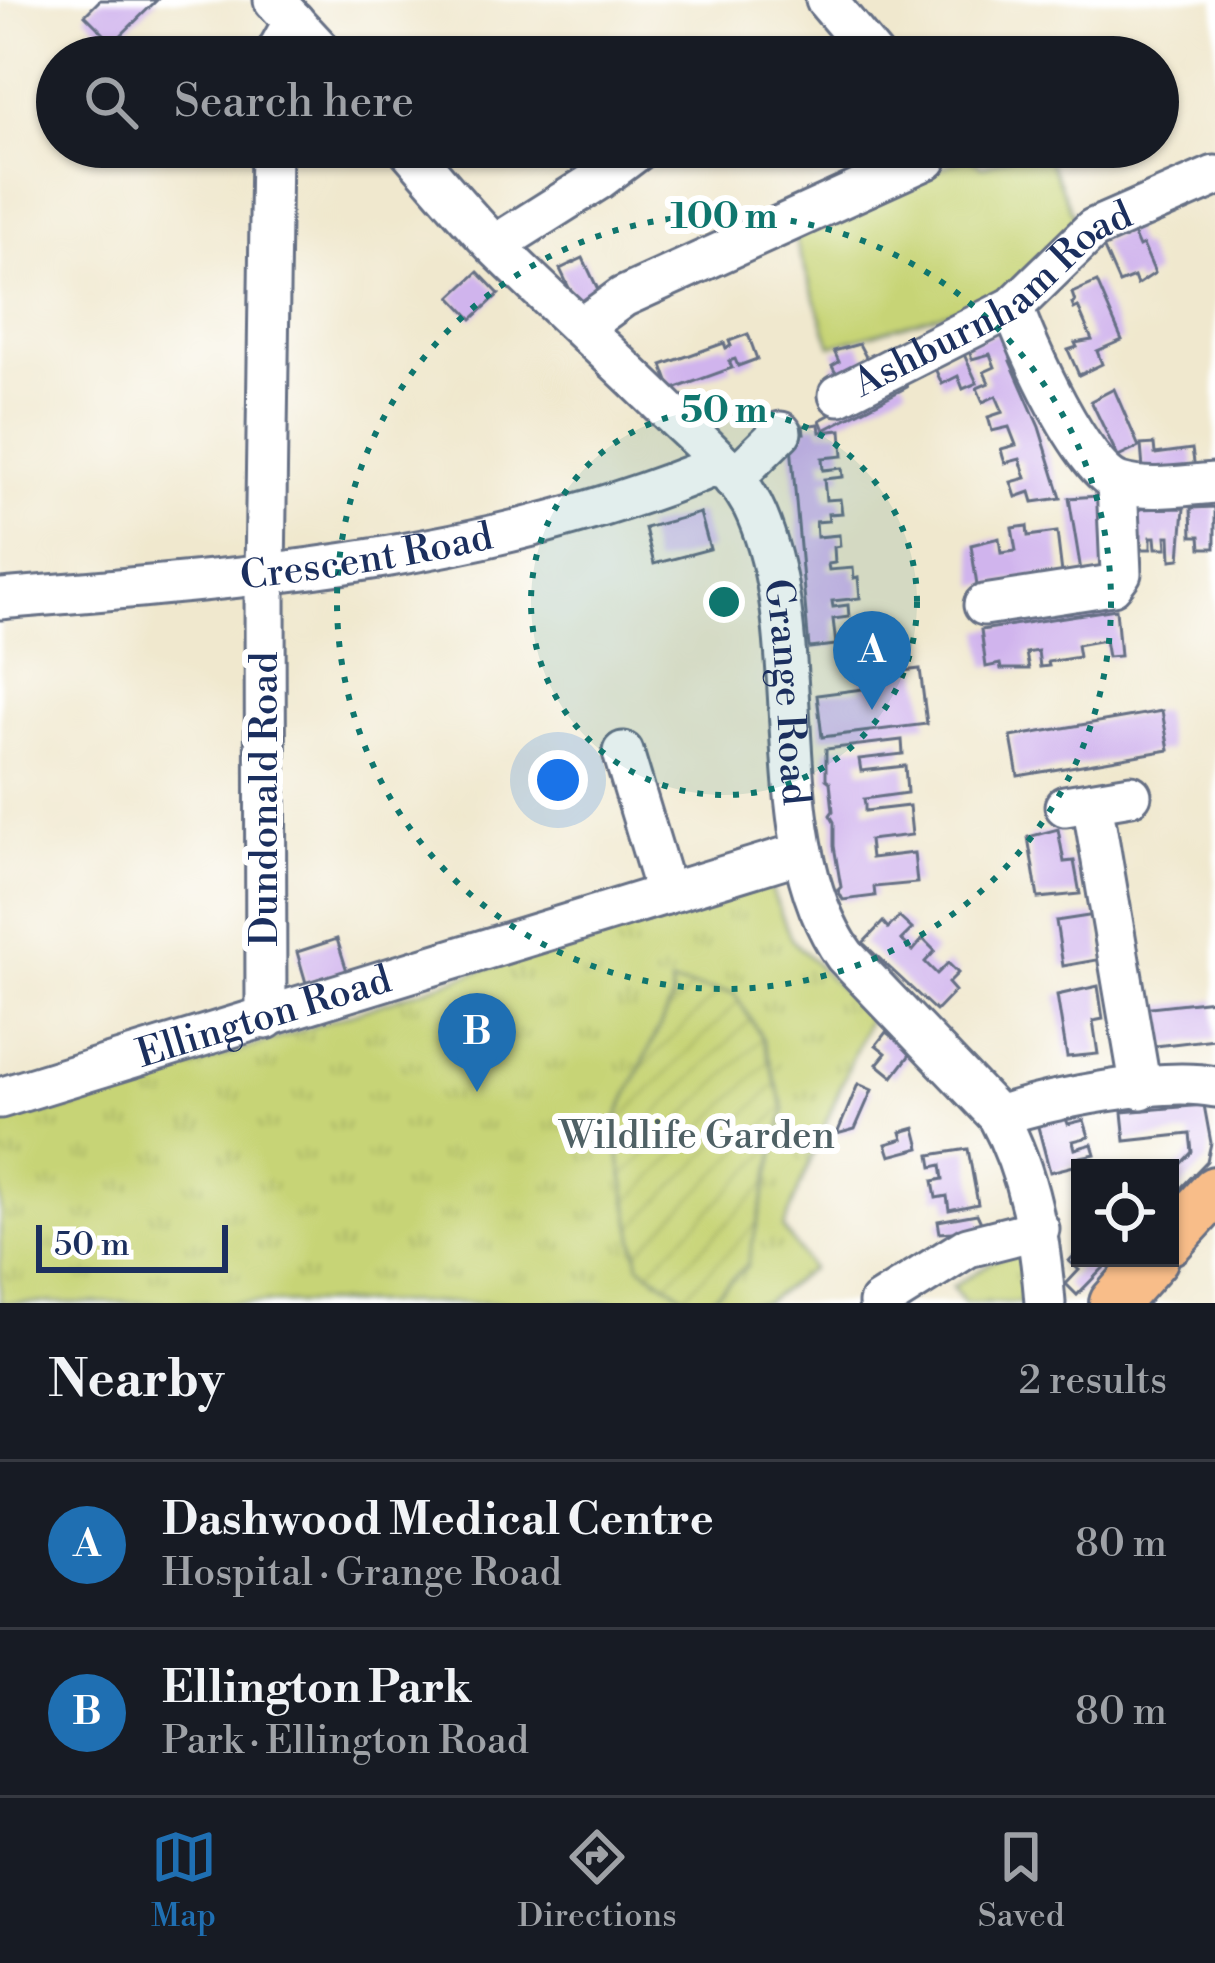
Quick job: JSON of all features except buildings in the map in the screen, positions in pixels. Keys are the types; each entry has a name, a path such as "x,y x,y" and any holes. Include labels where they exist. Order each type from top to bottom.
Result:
{"main road":[{"path":"1179,1230 1215,1191"},
{"path":"1114,1303 1146,1267"}],"street":[{"path":"826,0 856,36"},
{"path":"284,10 308,36"},
{"name":"Dundonald Road","path":"266,1019 271,168"},
{"name":"Grange Road","path":"426,168 495,245 728,471 756,510 775,580 802,852 825,930 844,956 998,1116 1011,1140 1039,1229 1046,1303"},
{"path":"495,245 614,168"},
{"path":"582,328 623,297 909,168"},
{"name":"Ashburnham Road","path":"839,395 1013,307 1093,229 1215,176"},
{"path":"1013,307 1023,337 1097,466 1117,483 1155,487 1215,483"},
{"path":"728,471 782,432"},
{"name":"Crescent Road","path":"0,599 265,577 464,542 728,471"},
{"path":"984,605 1112,585 1121,572 1117,483"},
{"path":"623,752 666,894"},
{"path":"1096,801 1141,1089"},
{"name":"Ellington Road","path":"0,1098 802,852"},
{"path":"998,1116 1034,1104 1141,1089 1215,1087"},
{"path":"879,1303 968,1247 1039,1229"}],"green space":[{"path":"942,168 1052,168 1079,229 1013,293 831,346 793,234"},
{"path":"761,881 771,889 791,939 869,1017 783,1228 811,1269 764,1303 0,1303 0,1121 72,1107"},
{"name":"Wildlife Garden","path":"671,984 734,993 762,1038 785,1110 747,1266 706,1303 695,1303 639,1265 614,1125 672,1000"},
{"path":"1022,1253 1022,1303 965,1303 952,1287 998,1258"}],"place":[{"name":"Dashwood Medical Centre","path":"872,710"},
{"name":"Ellington Park","path":"477,1092"}]}
